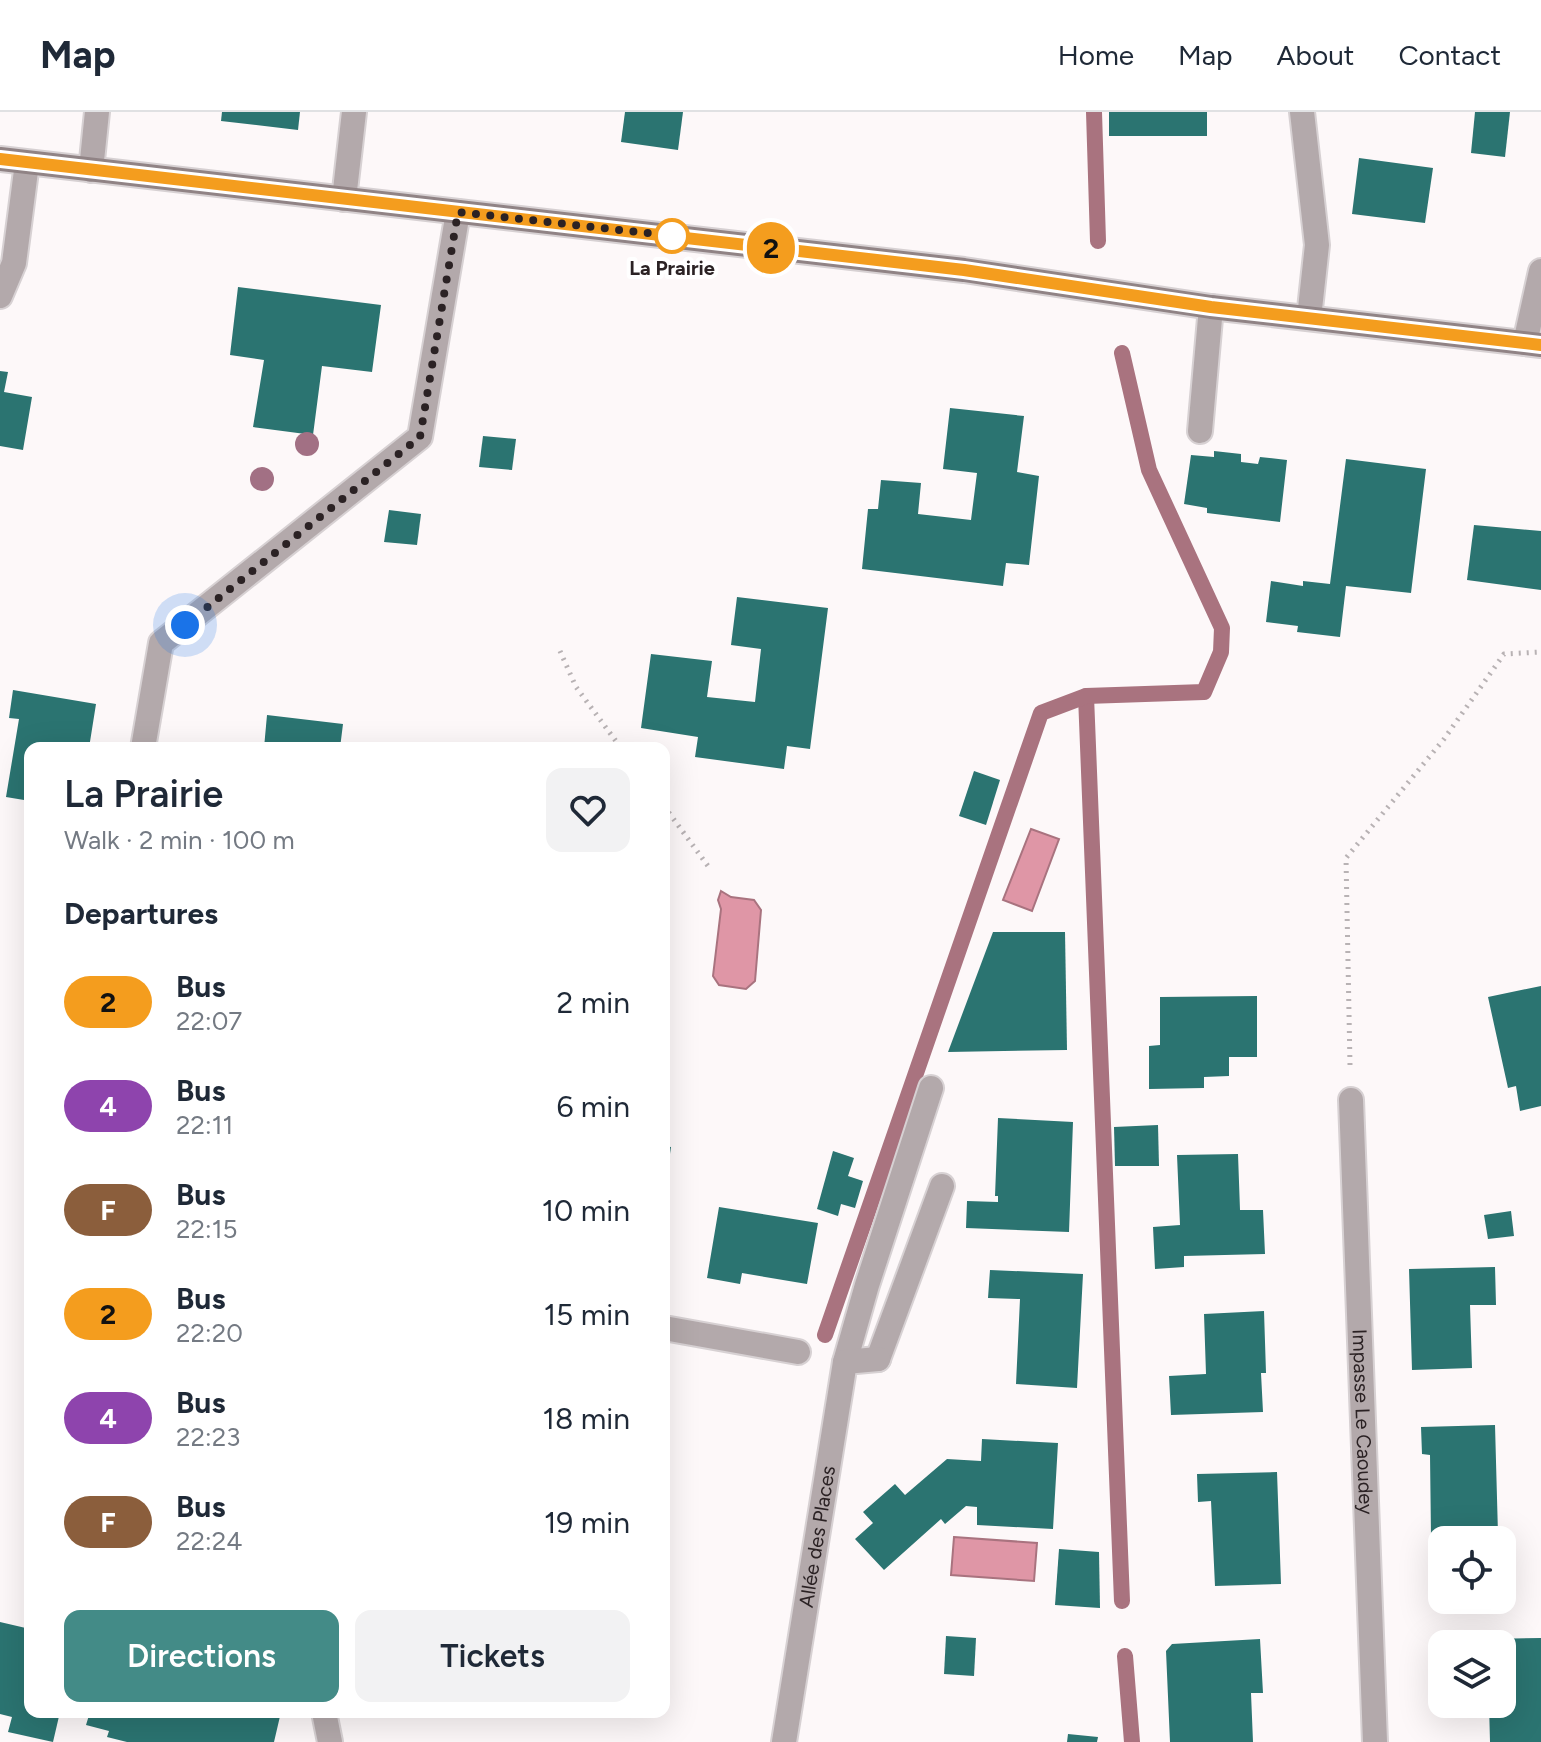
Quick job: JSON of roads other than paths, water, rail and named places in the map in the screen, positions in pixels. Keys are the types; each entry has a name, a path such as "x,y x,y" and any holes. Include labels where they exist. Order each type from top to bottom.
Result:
{"main road":[{"path":"0,159 949,269 1211,307 1533,344"}],"street":[{"path":"91,170 97,112"},
{"path":"344,199 354,112"},
{"path":"1302,112 1317,245 1309,318"},
{"path":"0,296 14,263 27,163"},
{"path":"144,742 161,643 420,437 458,212"},
{"path":"1533,344 1541,271"},
{"path":"1200,431 1211,307"},
{"name":"Allée des Places","path":"784,1742 845,1362 931,1088"},
{"name":"Impasse Le Caoudey","path":"1351,1100 1375,1742"},
{"path":"845,1362 878,1359 942,1186"},
{"path":"670,1329 798,1352"},
{"path":"325,1718 330,1742"}],"waterway":[{"path":"1094,112 1098,241"},
{"path":"825,1335 1041,713 1086,696 1204,692 1221,652 1222,628 1149,470 1122,353"},
{"path":"1086,696 1122,1601"},
{"path":"1125,1656 1132,1742"}],"place":[{"name":"La Prairie","path":"672,236"}]}
